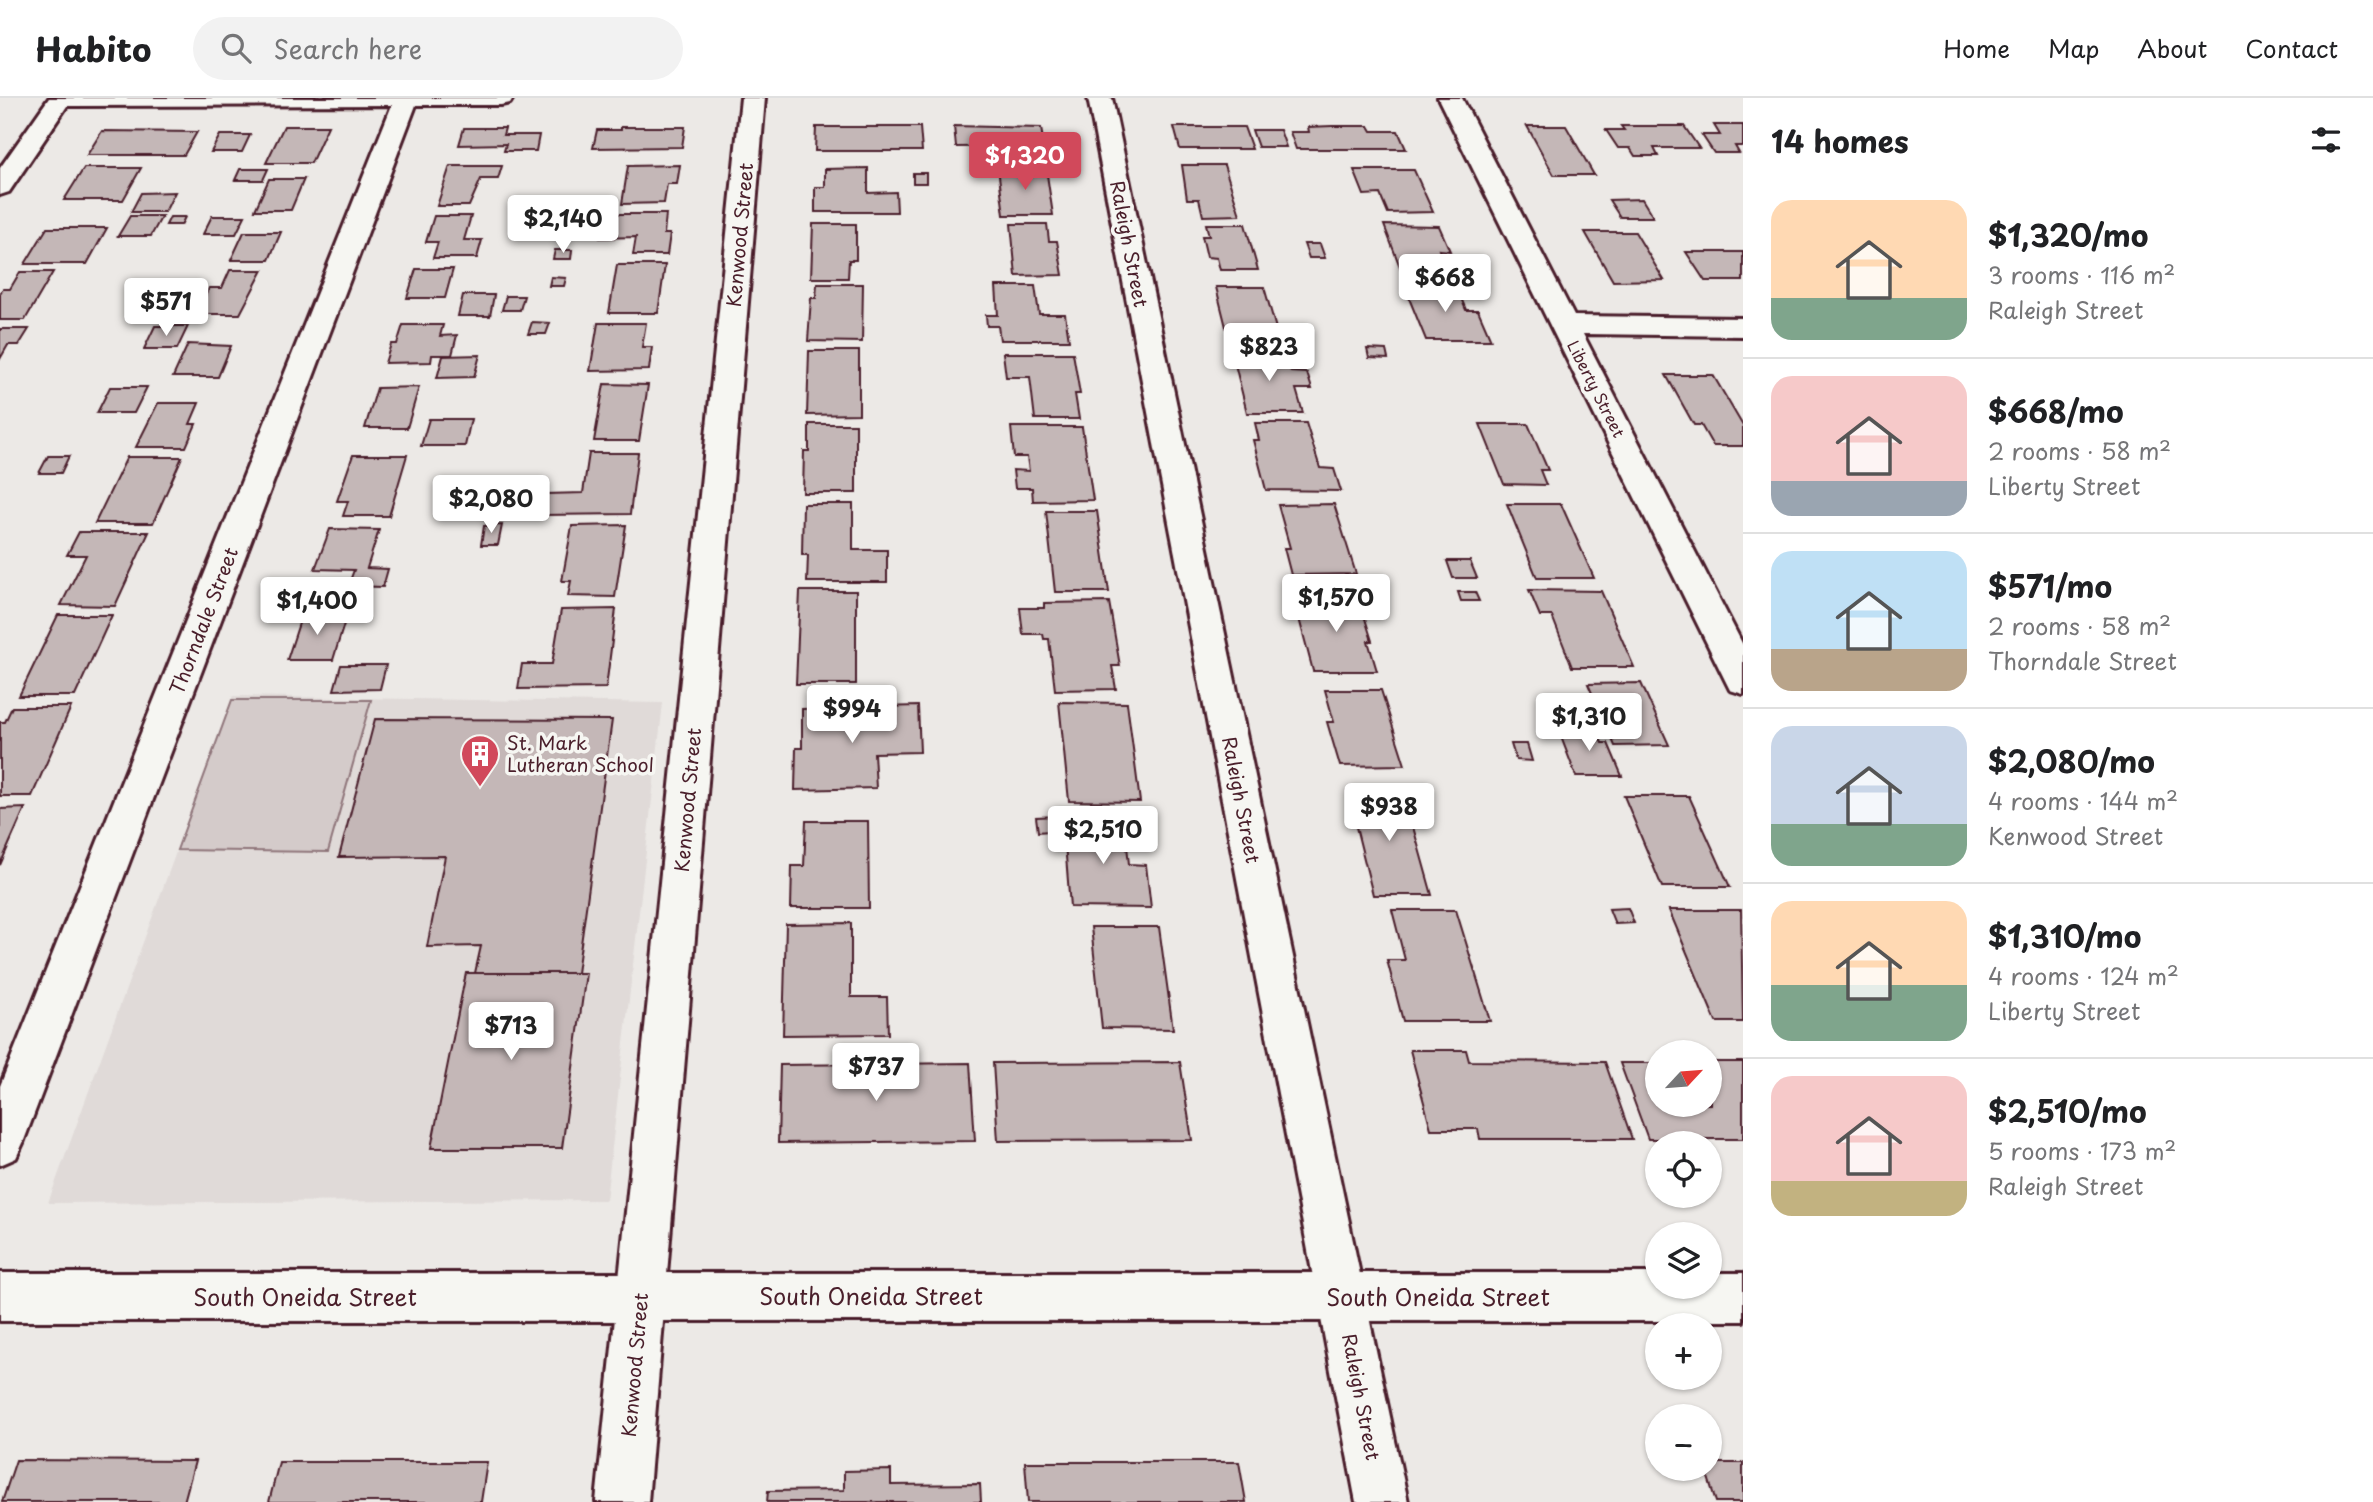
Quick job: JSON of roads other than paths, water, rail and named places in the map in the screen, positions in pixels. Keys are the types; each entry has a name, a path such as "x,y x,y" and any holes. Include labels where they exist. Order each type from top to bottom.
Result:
{"street":[{"path":"0,187 60,98 501,98"},
{"name":"Thorndale Street","path":"0,1143 407,98"},
{"name":"Kenwood Street","path":"622,1502 753,98"},
{"name":"Raleigh Street","path":"1100,98 1382,1502"},
{"name":"Liberty Street","path":"1450,98 1743,680"},
{"path":"1564,325 1743,327"},
{"name":"South Oneida Street","path":"0,1297 1743,1297"}],"place":[{"name":"St. Mark Lutheran School","path":"480,788"}]}
